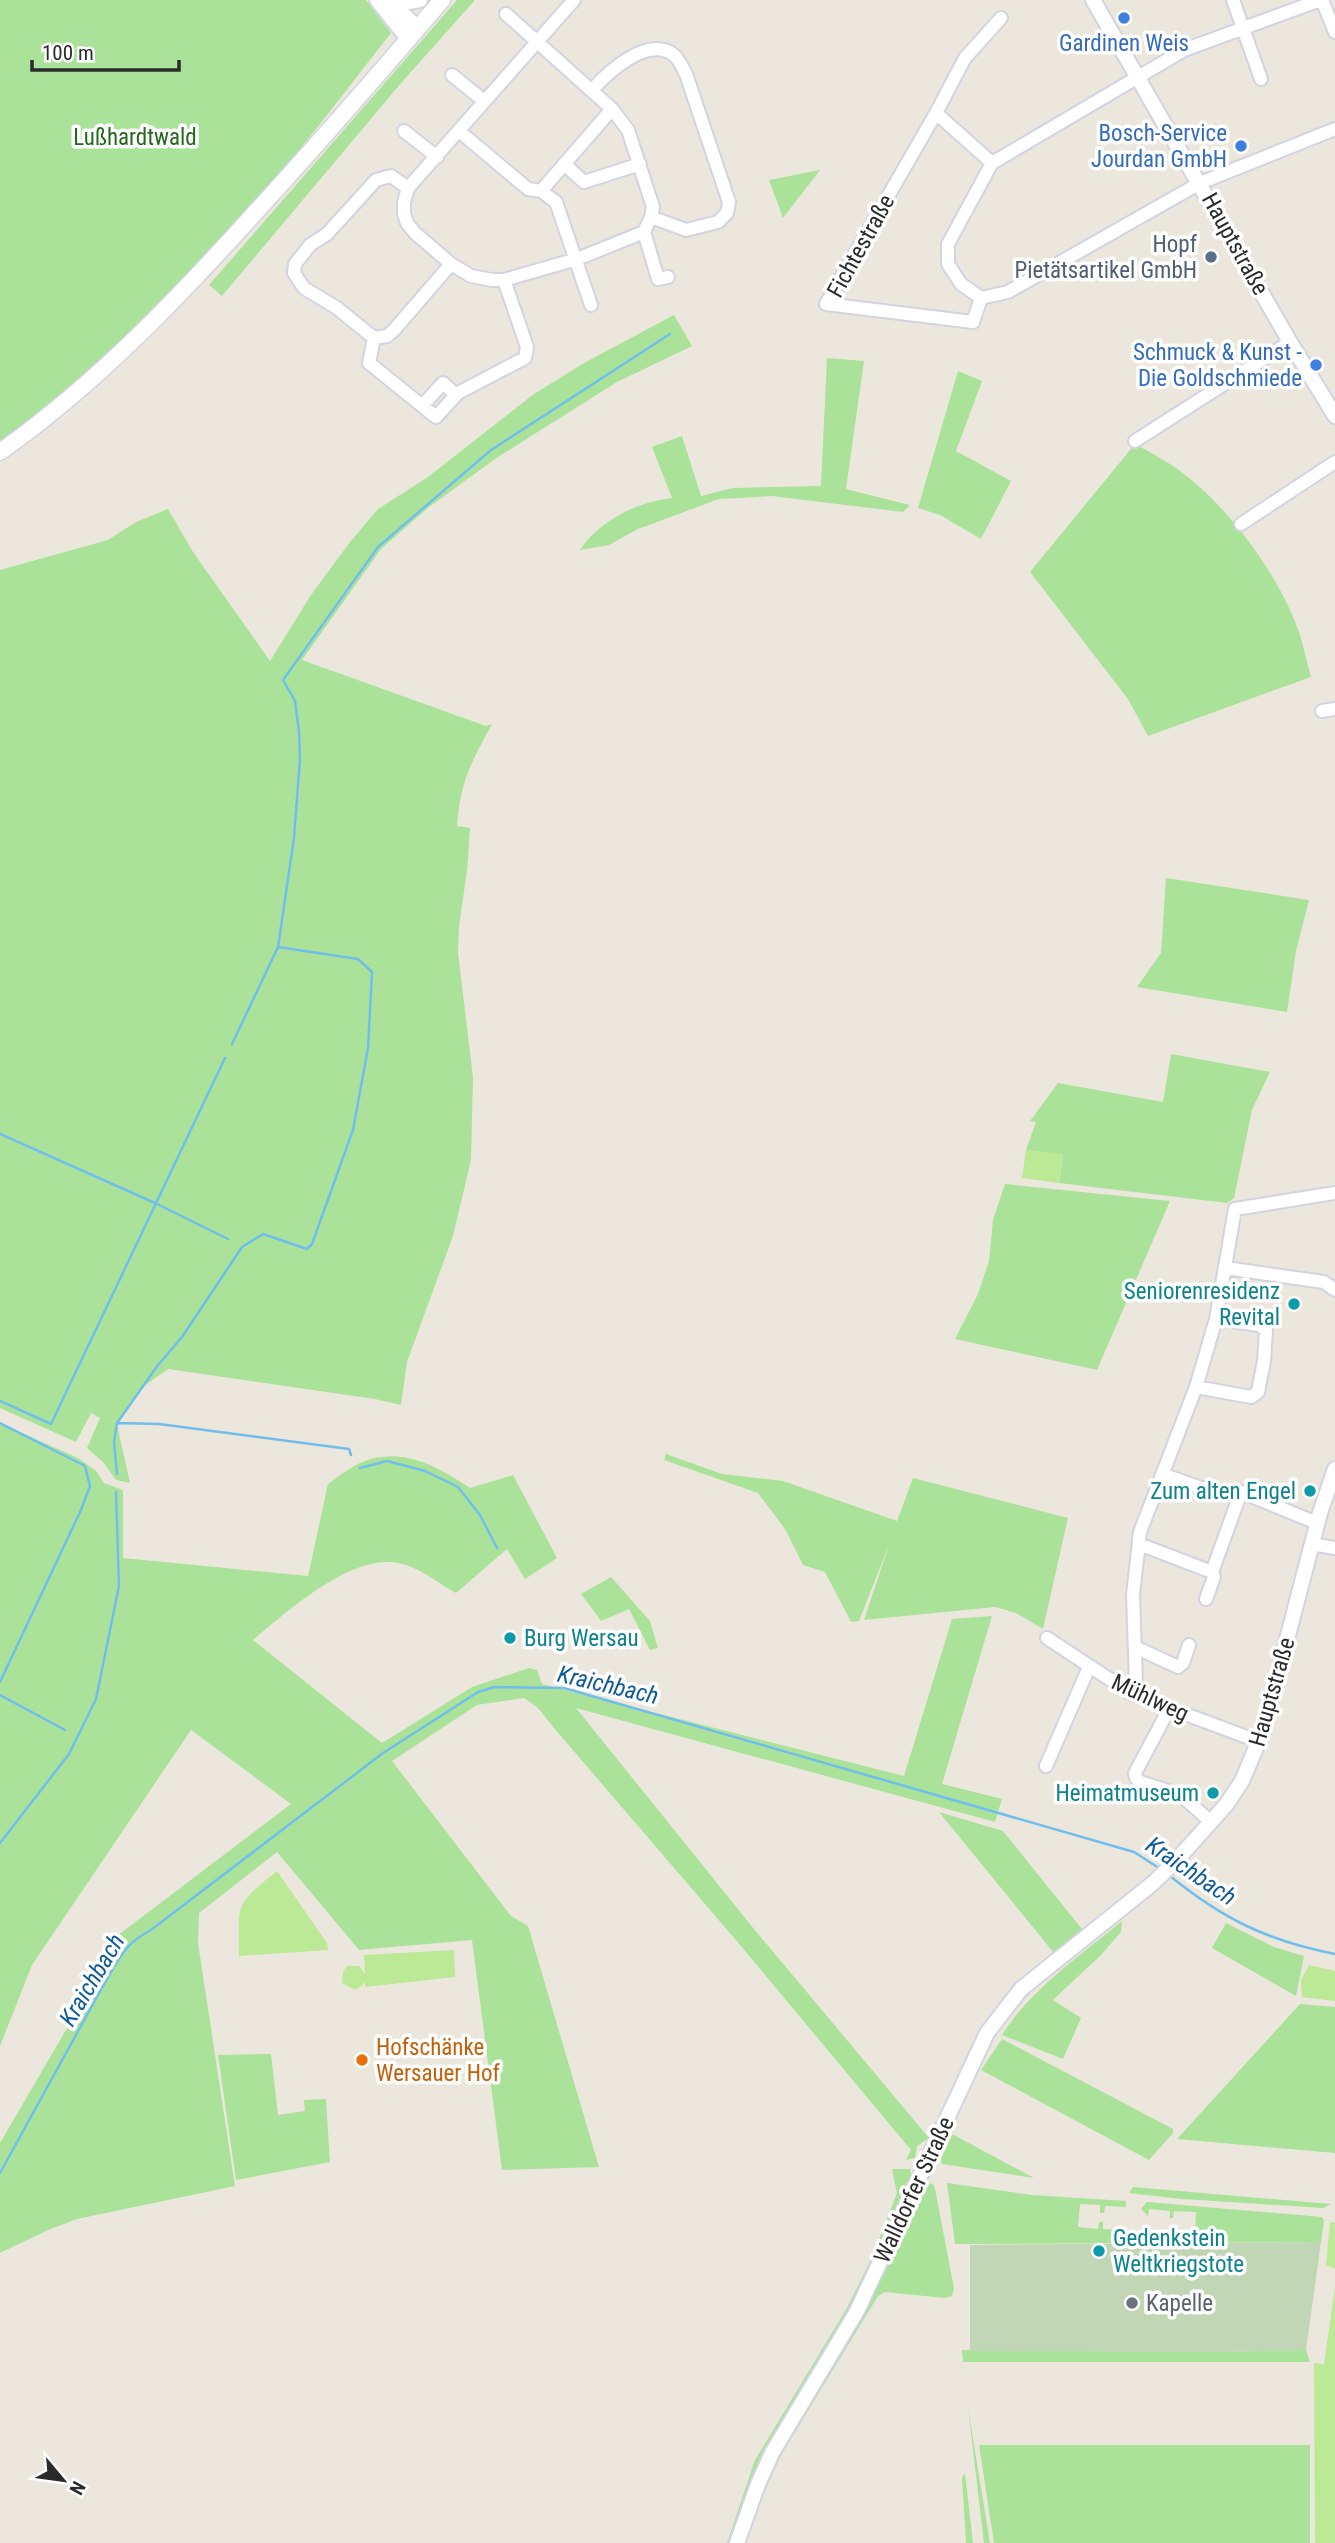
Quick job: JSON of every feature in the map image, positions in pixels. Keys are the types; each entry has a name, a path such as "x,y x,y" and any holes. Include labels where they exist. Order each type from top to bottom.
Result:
{"main road":[{"path":"0,452 70,397 161,315 271,196 442,0"}],"street":[{"path":"377,0 413,33"},
{"path":"389,0 413,33"},
{"path":"389,0 420,0"},
{"path":"506,14 536,42 612,109 628,130 653,207 652,217 644,232 577,259 504,280 479,278 451,264 407,223 404,202 408,188 437,157 484,101 536,42 574,0"},
{"name":"Hauptstraße","path":"1093,0 1335,416"},
{"path":"1233,0 1261,79"},
{"path":"1335,32 1321,0 1244,26 1184,50 992,163 948,244 948,264 961,284 981,298 1008,292 1200,183 1335,128"},
{"name":"Fichtestraße","path":"981,298 972,322 826,304 965,58 1001,18"},
{"path":"592,90 623,60 661,50 675,56 686,74 729,207 718,222 686,230 652,217"},
{"path":"452,75 484,101"},
{"path":"541,191 612,109"},
{"path":"936,113 992,163"},
{"path":"404,131 437,157"},
{"path":"459,131 528,189 541,191 556,202 591,305"},
{"path":"564,164 584,182 640,164"},
{"path":"408,188 391,176 376,180 327,234 310,245 295,264 294,273 304,288 374,338 387,336 394,330 451,264"},
{"path":"644,232 658,279 667,277"},
{"path":"374,338 369,363 436,417 456,395 525,358 527,347 504,280"},
{"path":"1135,441 1290,342"},
{"path":"1241,524 1335,462"},
{"path":"1132,1694 1136,1684 1133,1595 1140,1532 1196,1387 1216,1319 1235,1209 1335,1193"},
{"path":"1225,1268 1324,1282 1335,1290"},
{"path":"1196,1387 1251,1397 1258,1392 1266,1330 1259,1325 1216,1319"},
{"name":"Hauptstraße","path":"1152,1884 1226,1805 1242,1781 1260,1742 1317,1523 1335,1469"},
{"path":"1164,1475 1216,1493 1241,1492 1317,1523"},
{"path":"1206,1599 1214,1577 1212,1572 1241,1492"},
{"path":"1139,1544 1212,1572"},
{"path":"1312,1544 1335,1548"},
{"name":"Mühlweg","path":"1047,1639 1132,1694 1260,1742"},
{"path":"1135,1647 1178,1667 1183,1663 1189,1645"},
{"path":"1046,1766 1089,1667"},
{"path":"1169,1709 1135,1773 1136,1778 1140,1782 1181,1796 1211,1822"},
{"name":"Walldorfer Straße","path":"737,2543 772,2453 857,2311 987,2034 1021,1989 1152,1884"}],"green space":[{"name":"Lußhardtwald","path":"0,0 366,0 391,33 276,180 184,285 97,368 0,444"},
{"path":"457,0 475,0 402,82 222,296 209,285"},
{"path":"820,170 783,218 769,180"},
{"path":"674,315 692,346 617,382 495,459 429,507 381,549 302,660 486,726 492,724 468,773 461,796 457,826 470,828 458,953 473,1077 471,1160 453,1236 407,1362 401,1405 168,1369 144,1386 117,1424 130,1483 116,1480 103,1462 87,1448 100,1418 91,1413 76,1442 0,1408 0,570 108,540 136,522 168,509 193,552 270,661 311,595 378,509 428,477 534,394 584,363"},
{"path":"827,358 864,361 846,489 910,505 903,512 772,496 719,499 638,529 609,545 580,550 598,530 620,514 672,498 652,447 682,436 701,496 733,488 821,486"},
{"path":"958,371 982,381 956,451 1011,481 981,539 940,515 918,508"},
{"path":"1135,444 1193,481 1231,519 1248,541 1265,564 1291,612 1311,677 1148,736 1128,699 1030,572"},
{"path":"1166,878 1309,900 1296,951 1287,1012 1137,987 1161,953"},
{"path":"1171,1054 1270,1072 1252,1110 1234,1198 1227,1203 1059,1183 1063,1155 1026,1150 1036,1122 1030,1121 1058,1083 1163,1102"},
{"path":"1026,1150 1063,1154 1059,1183 1022,1178"},
{"path":"1005,1184 1170,1201 1097,1370 955,1339 978,1294 989,1261 993,1220"},
{"path":"0,1423 78,1458 96,1471 104,1483 123,1490 123,1558 308,1576 328,1484 360,1463 389,1456 418,1460 445,1472 470,1488 513,1475 557,1558 525,1579 507,1549 456,1593 410,1566 384,1562 364,1566 323,1586 253,1640 382,1743 472,1687 529,1668 537,1670 542,1684 904,1776 952,1619 992,1616 942,1784 1002,1799 995,1822 576,1708 754,1929 929,2138 917,2146 915,2158 906,2160 911,2150 538,1708 524,1698 477,1705 392,1761 511,1916 528,1926 599,2167 502,2170 472,1940 359,1950 277,1852 199,1913 198,1943 235,2186 77,2219 0,2253 0,2143 77,2011 89,1974 109,1942 291,1804 191,1730 32,1965 0,2046"},
{"path":"666,1454 722,1474 783,1481 897,1521 913,1478 1068,1518 1043,1629 1016,1613 995,1607 864,1620 889,1545 859,1621 851,1622 825,1572 803,1565 785,1529 758,1493 664,1460"},
{"path":"611,1577 650,1621 658,1648 650,1650 629,1609 601,1621 581,1594"},
{"path":"939,1812 1003,1831 1082,1929 1054,1953"},
{"path":"277,1871 327,1943 328,1950 239,1956 242,1906 253,1891"},
{"path":"1122,1921 1121,1932 1101,1955 1053,2000 1081,2018 1063,2059 1002,2035 1042,1988"},
{"path":"1226,1923 1274,1947 1304,1956 1296,1996 1212,1948"},
{"path":"454,1950 455,1977 365,1987 365,1980 363,1985 355,1990 342,1983 343,1972 347,1966 359,1966 365,1974 364,1955"},
{"path":"1309,1965 1335,1971 1335,2001 1302,1997 1301,1980"},
{"path":"1300,2004 1335,2007 1335,2153 1177,2139"},
{"path":"1002,2039 1173,2129 1173,2133 1149,2160 981,2070"},
{"path":"271,2054 278,2115 305,2111 304,2100 326,2099 330,2162 236,2180 218,2055"},
{"path":"952,2134 1034,2178 942,2164 941,2159"},
{"path":"892,2169 910,2169 912,2178 866,2281 789,2408 764,2456 727,2543 755,2460 847,2308 873,2255 897,2193"},
{"path":"927,2183 933,2184 935,2189 954,2288 952,2296 945,2298 885,2292 878,2296 781,2455 745,2543 742,2543 775,2460 874,2293"},
{"path":"947,2183 1032,2195 1126,2201 1126,2207 1105,2206 1104,2213 1100,2213 1100,2205 1080,2204 1078,2227 1098,2229 1099,2222 1103,2222 1103,2229 1125,2230 1124,2243 955,2244"},
{"path":"1133,2187 1331,2204 1323,2208 1182,2199 1129,2193"},
{"path":"1147,2202 1322,2217 1324,2220 1321,2242 1138,2243 1142,2226 1147,2225 1147,2233 1168,2234 1169,2227 1173,2227 1172,2234 1195,2235 1196,2212 1174,2211 1173,2218 1170,2218 1170,2211 1149,2209 1148,2216 1141,2209"},
{"path":"1330,2222 1335,2223 1335,2269 1326,2265"},
{"path":"1321,2242 1306,2350 970,2351 970,2245"},
{"path":"1335,2287 1335,2543 1315,2543 1314,2363 1324,2364"},
{"path":"962,2350 1306,2350 1310,2362 963,2362"},
{"path":"968,2408 990,2543 984,2543"},
{"path":"979,2445 1310,2445 1310,2543 994,2543"},
{"path":"965,2473 973,2543 966,2543 962,2478"}],"waterway":[{"path":"278,947 294,838 300,759 295,701 283,680 378,547 491,450 670,334"},
{"path":"117,1423 158,1365 182,1337 242,1247 263,1234 307,1249 312,1244 353,1130 368,1048 372,972 358,959 278,947 232,1044"},
{"path":"0,1401 51,1424 225,1058"},
{"path":"0,1134 155,1203 228,1239"},
{"path":"0,1423 85,1466 90,1486 0,1682"},
{"path":"117,1474 114,1442 117,1423 159,1424 349,1449 351,1455"},
{"path":"360,1468 387,1461 425,1471 458,1487 480,1515 497,1548"},
{"path":"0,1843 69,1754 96,1699 119,1586 116,1492"},
{"name":"Kraichbach","path":"0,2173 109,1975 131,1944 383,1753 478,1692 495,1687 564,1688 1134,1852 1162,1870"},
{"path":"0,1695 65,1730"},
{"name":"Kraichbach","path":"1170,1876 1209,1905 1247,1926 1288,1942 1335,1954"}],"place":[{"name":"Gardinen Weis","path":"1124,18"},
{"name":"Bosch-Service Jourdan GmbH","path":"1241,146"},
{"name":"Hopf Pietätsartikel GmbH","path":"1211,257"},
{"name":"Schmuck & Kunst - Die Goldschmiede","path":"1316,365"},
{"name":"Seniorenresidenz Revital","path":"1294,1304"},
{"name":"Zum alten Engel","path":"1310,1491"},
{"name":"Burg Wersau","path":"510,1638"},
{"name":"Heimatmuseum","path":"1213,1793"},
{"name":"Hofschänke Wersauer Hof","path":"362,2060"},
{"name":"Gedenkstein Weltkriegstote","path":"1099,2251"},
{"name":"Kapelle","path":"1132,2303"}]}
